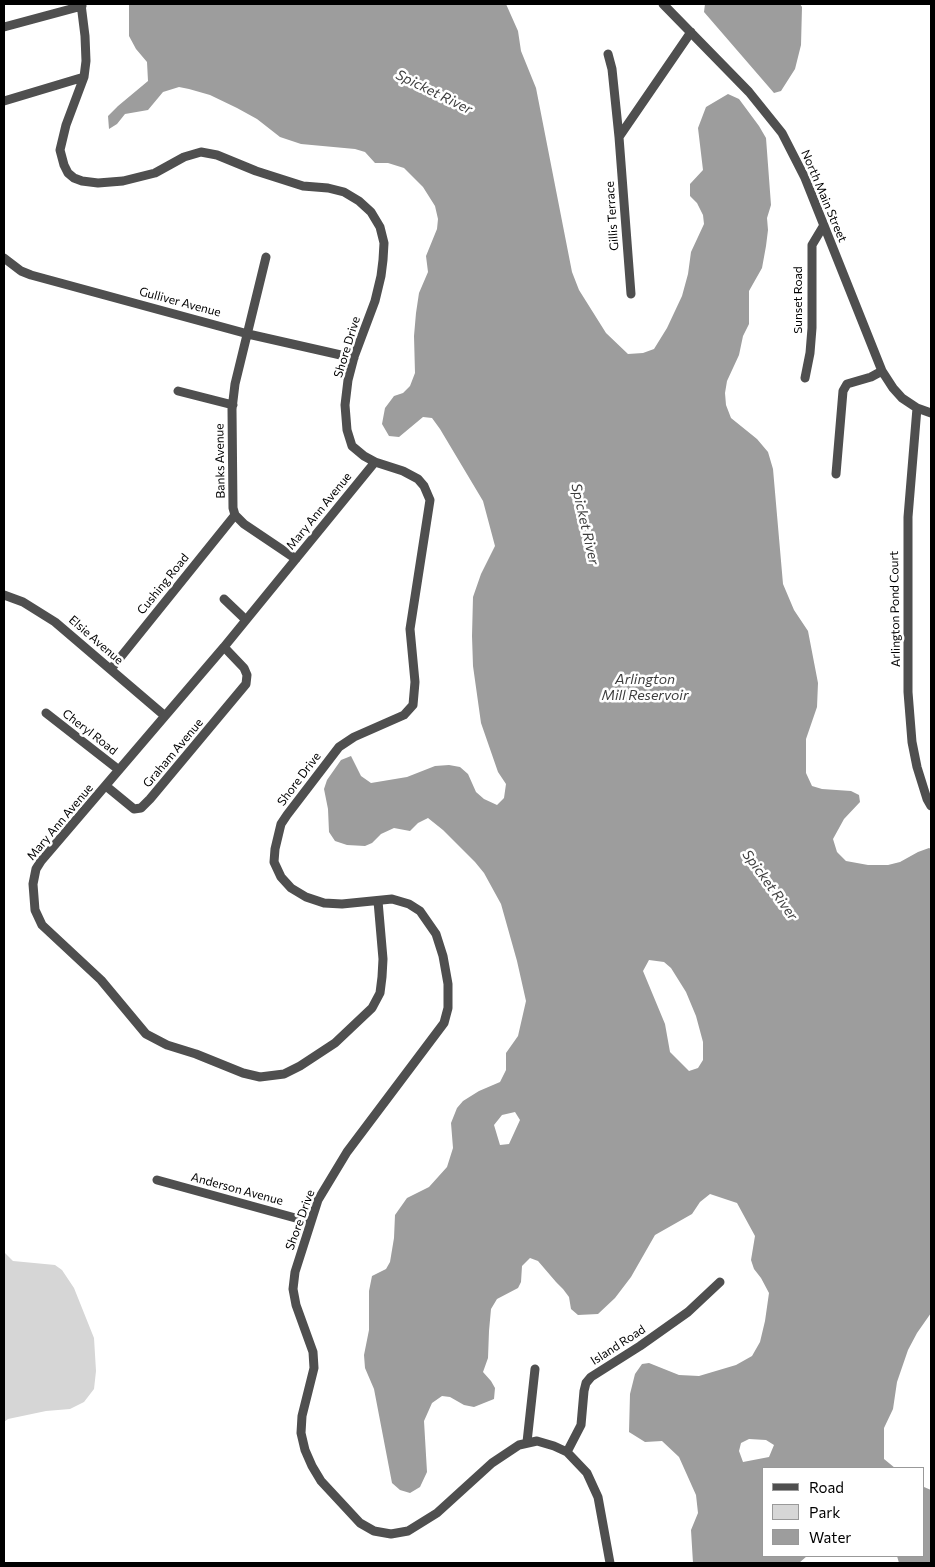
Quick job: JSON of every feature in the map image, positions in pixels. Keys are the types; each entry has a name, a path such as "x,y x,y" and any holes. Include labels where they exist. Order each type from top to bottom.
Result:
{"street":[{"name":"North Main Street","path":"663,4 749,92 782,134 805,178 882,371 902,398 917,408 931,413"},
{"path":"4,27 81,5"},
{"name":"Shore Drive","path":"81,5 86,44 84,77 66,126 60,150 64,165 68,173 74,178 98,183 131,180 155,173 184,157 200,152 217,155 256,171 303,186 328,188 344,192 359,201 371,212 380,227 384,243 381,276 354,358 348,380 345,405 347,430 352,446 375,462 403,471 418,479 428,492 430,500 410,629 415,700 411,709 404,714 354,737 339,747 286,815 276,839 274,858 275,867 281,877 291,888 306,897 333,904 392,899 409,904 420,911 431,925 440,944 446,968 447,1016 440,1029 347,1152 318,1200 310,1222 295,1272 293,1289 296,1305 313,1352 314,1368 302,1416 302,1433 312,1466 321,1481 360,1523 374,1531 391,1534 408,1531 437,1513 505,1453 519,1444 527,1442"},
{"path":"619,137 691,32"},
{"name":"Gillis Terrace","path":"608,54 612,69 619,137 631,294"},
{"path":"4,101 84,77"},
{"name":"Sunset Road","path":"805,378 812,328 812,245 824,225"},
{"name":"Gulliver Avenue","path":"4,258 21,271 31,275 248,334 354,358"},
{"name":"Banks Avenue","path":"266,258 236,384 233,405 233,500 235,516 296,559"},
{"path":"836,474 842,391 847,384 882,371"},
{"path":"178,390 233,405"},
{"name":"Arlington Pond Court","path":"917,408 908,517 909,701 912,742 917,767 931,806"},
{"name":"Mary Ann Avenue","path":"375,462 224,647 36,869 33,884 35,910 42,925 102,980 141,1029 160,1043 260,1077 284,1074 300,1066 324,1051 372,1008 380,993 383,959 378,901"},
{"name":"Cushing Road","path":"111,669 235,516"},
{"name":"Elsie Avenue","path":"4,595 23,602 48,616 165,716"},
{"path":"224,599 246,620"},
{"name":"Graham Avenue","path":"106,786 134,809 138,810 145,806 246,684 246,670 224,647"},
{"name":"Cheryl Road","path":"46,713 119,770"},
{"name":"Anderson Avenue","path":"157,1180 310,1222"},
{"name":"Island Road","path":"567,1452 581,1425 584,1391 586,1383 591,1377 640,1346 688,1312 720,1282"},
{"path":"535,1369 527,1442 537,1441 567,1452 587,1473 598,1497 610,1563"}],"green space":[{"path":"4,1252 13,1261 55,1265 62,1270 74,1288 94,1338 96,1371 94,1389 84,1402 70,1409 46,1411 8,1419 4,1422"}],"water":[{"name":"Arlington Mill Reservoir","path":"129,4 506,4 518,31 521,51 536,88 572,272 579,290 606,333 628,354 643,353 654,349 667,328 682,296 691,252 704,224 703,215 697,203 690,196 690,184 703,170 698,128 706,107 728,94 739,99 766,138 771,205 767,218 766,246 762,268 749,291 749,324 743,336 739,355 727,381 725,393 726,405 731,418 757,439 768,452 773,469 783,584 794,610 808,631 818,683 817,707 806,739 806,773 812,786 822,789 851,791 859,795 860,802 844,819 833,839 837,852 846,861 868,865 888,865 900,862 918,852 931,849 931,1313 908,1350 897,1382 893,1409 884,1428 884,1459 894,1467 762,1467 762,1557 806,1557 799,1563 693,1563 691,1530 698,1513 696,1495 679,1457 662,1441 645,1442 629,1432 630,1394 635,1374 642,1364 649,1363 679,1375 699,1376 736,1365 752,1356 760,1342 769,1293 754,1269 751,1260 755,1236 737,1203 710,1194 700,1202 692,1214 655,1235 631,1277 615,1298 598,1314 578,1315 571,1309 569,1297 563,1289 538,1261 530,1258 522,1266 521,1282 518,1288 497,1299 491,1309 488,1358 483,1372 495,1388 494,1399 474,1407 464,1405 450,1397 442,1396 432,1403 424,1421 427,1472 420,1487 410,1493 400,1490 392,1483 374,1389 365,1368 364,1355 369,1330 369,1291 372,1276 386,1269 390,1262 395,1215 407,1198 429,1187 447,1167 453,1148 451,1123 457,1108 463,1101 479,1091 500,1082 506,1070 506,1053 518,1036 526,1001 501,904 484,873 475,862 428,818 418,823 410,831 394,828 381,834 372,843 365,846 347,845 335,841 329,832 328,809 324,789 327,780 341,760 351,756 361,776 371,783 407,777 435,766 449,765 460,767 468,774 476,792 484,799 497,805 504,798 506,784 498,772 481,723 473,666 473,597 481,574 495,546 483,501 432,418 423,417 399,437 389,436 382,424 385,408 394,396 403,393 410,386 415,373 414,336 416,313 419,293 428,272 426,256 437,229 438,219 435,206 423,187 404,168 388,163 375,163 365,152 355,149 301,144 280,137 257,119 237,108 210,95 189,89 179,87 163,92 148,110 125,114 117,124 109,129 108,116 148,81 147,62 136,49 129,36","holes":["649,960 664,962 671,968 686,992 696,1016 703,1042 703,1060 698,1068 689,1071 670,1052 665,1024 643,971","515,1112 520,1120 509,1144 500,1145 494,1125 502,1115","749,1439 766,1440 774,1445 769,1457 743,1462 739,1451 741,1443"]},
{"path":"705,4 800,4 802,7 801,45 795,69 781,91 774,93 704,12"},
{"path":"925,1487 931,1490 931,1563 899,1563 897,1557 925,1557"}],"water label":[{"name":"Spicket River","path":"434,92"},
{"name":"Spicket River","path":"585,524"},
{"name":"Spicket River","path":"770,885"}]}
